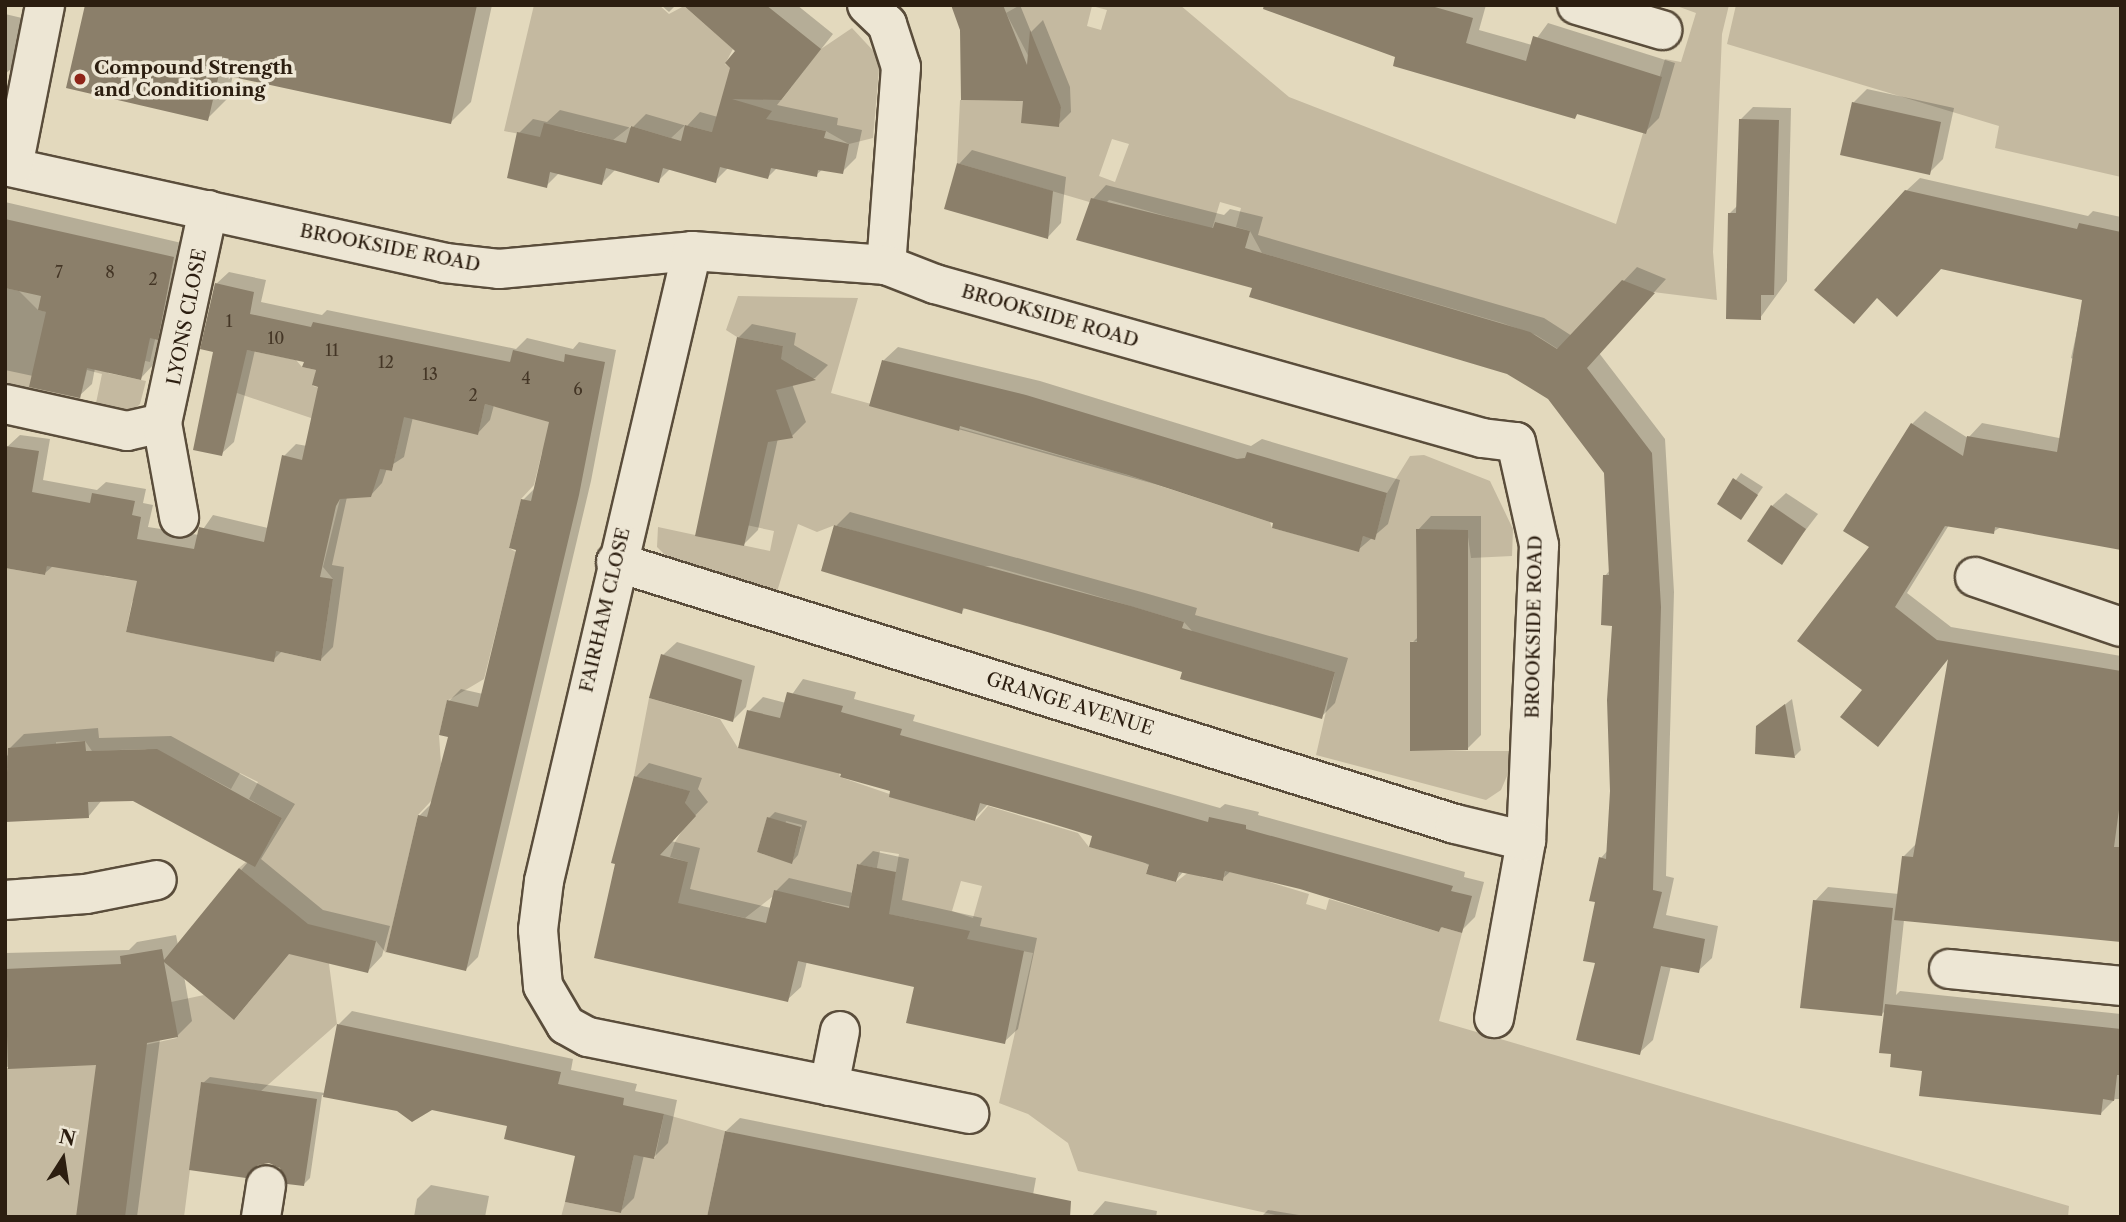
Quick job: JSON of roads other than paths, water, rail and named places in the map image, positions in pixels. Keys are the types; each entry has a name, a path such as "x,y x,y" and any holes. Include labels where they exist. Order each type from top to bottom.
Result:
{"street":[{"path":"9,167 45,5"},
{"path":"867,5 887,24 901,67 886,265"},
{"path":"1577,5 1617,11 1662,30"},
{"name":"BROOKSIDE ROAD","path":"9,167 445,263 499,270 692,251 886,265 935,284 1482,439 1516,442 1539,545 1526,841 1494,1018"},
{"name":"LYONS CLOSE","path":"179,517 162,423 208,209"},
{"name":"FAIRHAM CLOSE","path":"692,251 616,562 544,881 528,969 558,1015 588,1037 970,1114"},
{"path":"5,404 127,431 162,423"},
{"name":"GRANGE AVENUE","path":"616,562 1441,820 1526,841"},
{"path":"1975,577 2121,627"},
{"path":"5,900 86,894 158,880"},
{"path":"1949,968 2121,986"},
{"path":"829,1086 839,1031"}],"place":[{"name":"Compound Strength and Conditioning","path":"80,79"}]}
